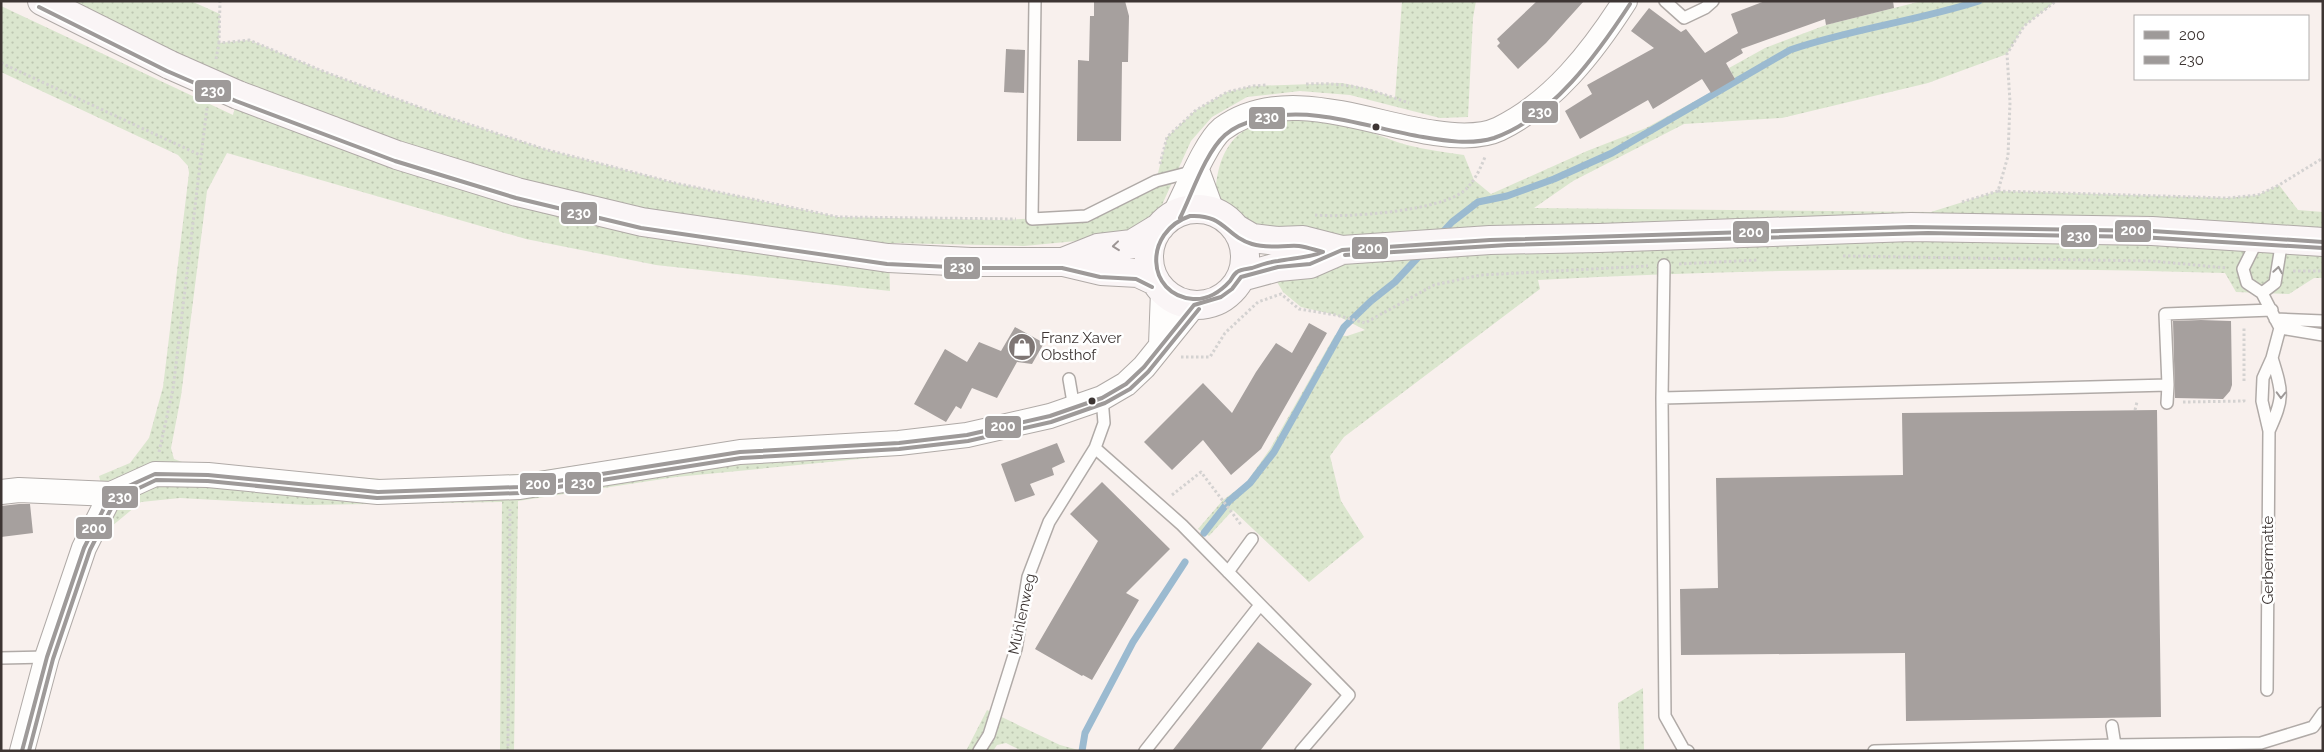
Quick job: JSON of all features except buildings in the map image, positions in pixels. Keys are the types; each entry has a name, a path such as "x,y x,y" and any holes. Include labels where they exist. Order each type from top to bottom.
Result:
{"main road":[{"path":"42,1 170,65 238,95 397,155 517,192 642,222 888,258 971,262 1063,262 1102,271 1138,273 1159,286 1172,298 1194,305 1208,304 1222,298 1233,290 1240,278 1245,257 1241,237 1228,220 1212,211 1193,209 1167,220 1132,244 1098,248 1063,262"},
{"path":"1159,286 1151,273 1149,253 1154,235 1167,220"},
{"path":"1240,278 1278,267 1310,264 1342,250 1403,245 1490,240 1599,238 1911,226 2152,231 2323,242"},
{"path":"1235,228 1252,238 1277,241 1303,240 1342,250"}],"street":[{"path":"1167,220 1197,170 1208,146 1222,130 1250,115 1281,108 1318,108 1403,129 1452,136 1472,135 1498,130 1532,108 1556,88 1581,62 1625,1"},
{"path":"1197,170 1212,211"},
{"path":"1159,286 1159,348"},
{"path":"1,492 18,490 111,494 155,474 208,475 378,492 510,487 618,473 740,452 899,443 967,435 1050,416 1102,398 1126,384 1159,348 1194,305"},
{"path":"22,751 47,657 84,548 111,494"}],"lane":[{"path":"1035,1 1032,219 1086,216 1156,181 1197,170"},
{"path":"1665,1 1684,18 1705,8 1713,1"},
{"path":"2270,240 2243,269 2247,283 2262,293 2276,319"},
{"path":"2262,293 2276,283 2278,271 2270,240"},
{"path":"1664,265 1662,398 1666,716 1684,750 1688,751"},
{"path":"2167,403 2165,314 2245,310 2323,335"},
{"path":"2276,319 2301,318 2323,321"},
{"name":"Gerbermatte","path":"2268,690 2269,431 2262,401 2263,378 2272,358 2276,319"},
{"name":"Gerbermatte","path":"2269,431 2280,406 2281,388 2272,358"},
{"path":"1069,379 1074,408"},
{"path":"1662,398 2168,385"},
{"name":"Mühlenweg","path":"979,751 989,735 1016,649 1028,577 1049,522 1095,448 1104,423 1102,398"},
{"path":"1095,448 1159,504 1349,695 1301,751"},
{"path":"1228,572 1252,539"},
{"path":"1145,751 1260,604"},
{"path":"1,658 47,657"},
{"path":"1874,751 2261,743 2313,727 2323,713"},
{"path":"2112,726 2115,745"}],"path":[{"path":"219,43 220,1"},
{"path":"1998,191 2008,156 2010,102 2007,54 2024,26 2056,1"},
{"path":"1,63 200,155"},
{"path":"1312,215 1337,218 1388,213 1418,207 1464,191 1474,180 1498,130"},
{"path":"1955,204 1998,191 2227,198 2258,195 2280,185 2323,158"},
{"path":"1835,256 2152,261 2243,269"},
{"path":"1278,267 1281,294 1298,309 1336,315 1365,323 1434,285 1482,275 1759,260"},
{"path":"2278,271 2323,271"},
{"path":"1159,348 1176,357 1210,357 1225,333 1258,302 1281,294"},
{"path":"2244,383 2245,310"},
{"path":"2135,410 2136,402 2244,401 2244,392"},
{"path":"1159,504 1201,472 1231,511"},
{"path":"508,751 510,487"}],"green space":[{"path":"73,1 191,1 220,14 219,43 249,40 325,72 435,113 544,149 675,183 838,217 1001,220 1086,216 1156,181 1167,137 1196,110 1227,92 1253,86 1342,83 1369,89 1395,98 1402,1 1476,1 1473,18 1468,117 1440,118 1350,95 1300,91 1247,97 1212,117 1191,141 1161,207 1142,226 1118,237 1024,246 889,243 890,291 656,265 526,239 227,153 207,191 181,396 171,448 174,459 185,463 405,481 519,474 710,445 899,443 901,455 676,477 518,501 514,751 500,751 502,502 307,505 180,498 141,502 112,526 99,476 130,463 149,438 163,387 189,173 188,166 178,155 1,72 1,6 233,115 242,82 173,52"},
{"path":"1922,1 2056,1 2024,26 2007,54 1928,83 1782,118 1684,124 1573,181 1534,208 1931,212 1998,191 2227,198 2258,195 2279,185 2298,210 2323,212 2323,278 2314,278 2289,294 2236,292 2225,273 2053,269 1881,269 1538,280 1540,289 1344,437 1330,456 1341,501 1364,537 1309,582 1233,510 1209,536 1198,529 1223,500 1246,483 1270,449 1335,335 1347,336 1365,330 1336,315 1301,307 1283,292 1265,262 1265,231 1238,218 1215,199 1216,183 1222,159 1235,138 1246,130 1274,122 1291,120 1340,124 1414,147 1464,155 1474,180 1491,194 1587,151 1646,128 1735,79 1729,68 1765,48 1826,25"},
{"path":"1643,688 1644,751 1620,751 1618,703"},
{"path":"987,710 1060,745 1082,751 1022,751 1006,743 997,745 993,751 966,751"}],"waterway":[{"path":"1440,235 1452,222 1478,202 1507,196 1554,179 1612,153 1790,50 1837,36 1979,1"},
{"path":"1204,533 1229,501 1250,483 1274,452 1344,327 1371,301 1395,282 1422,253"},
{"path":"1082,751 1085,733 1133,642 1185,562"}],"transit line":[{"name":"230","path":"1180,218 1205,163 1218,143 1232,130 1245,123 1259,119 1279,115 1320,116 1423,137 1458,142 1494,138 1515,129 1535,116 1572,82 1603,43 1630,4"},
{"name":"230","path":"39,7 167,71 236,101 395,161 516,198 641,228 887,264 971,268 1062,268 1100,277 1136,279 1152,287"},
{"name":"230","path":"1190,216 1211,218 1236,236 1252,244 1270,247 1299,246 1323,252 1240,270 1223,288 1204,298 1193,299 1177,295 1166,287 1159,275 1156,262 1158,248 1164,235 1175,224 1190,216"},
{"name":"200","path":"1194,305 1221,297 1232,289 1241,277 1278,267 1310,264 1342,250 1490,240 1911,227 2152,231 2323,242"},
{"name":"230","path":"1345,255 1508,245 1928,233 2140,237 2323,248"},
{"name":"200","path":"22,751 47,657 84,548 111,494 155,474 208,475 378,492 520,487 740,452 899,443 967,435 1050,416 1102,398 1126,384 1144,367 1194,305"},
{"name":"230","path":"29,751 53,659 90,550 116,499 156,480 208,481 377,498 520,493 741,458 899,449 968,441 1051,422 1105,403 1130,389 1148,372 1199,309"}],"place":[{"name":"Franz Xaver Obsthof","path":"1022,347"}]}
